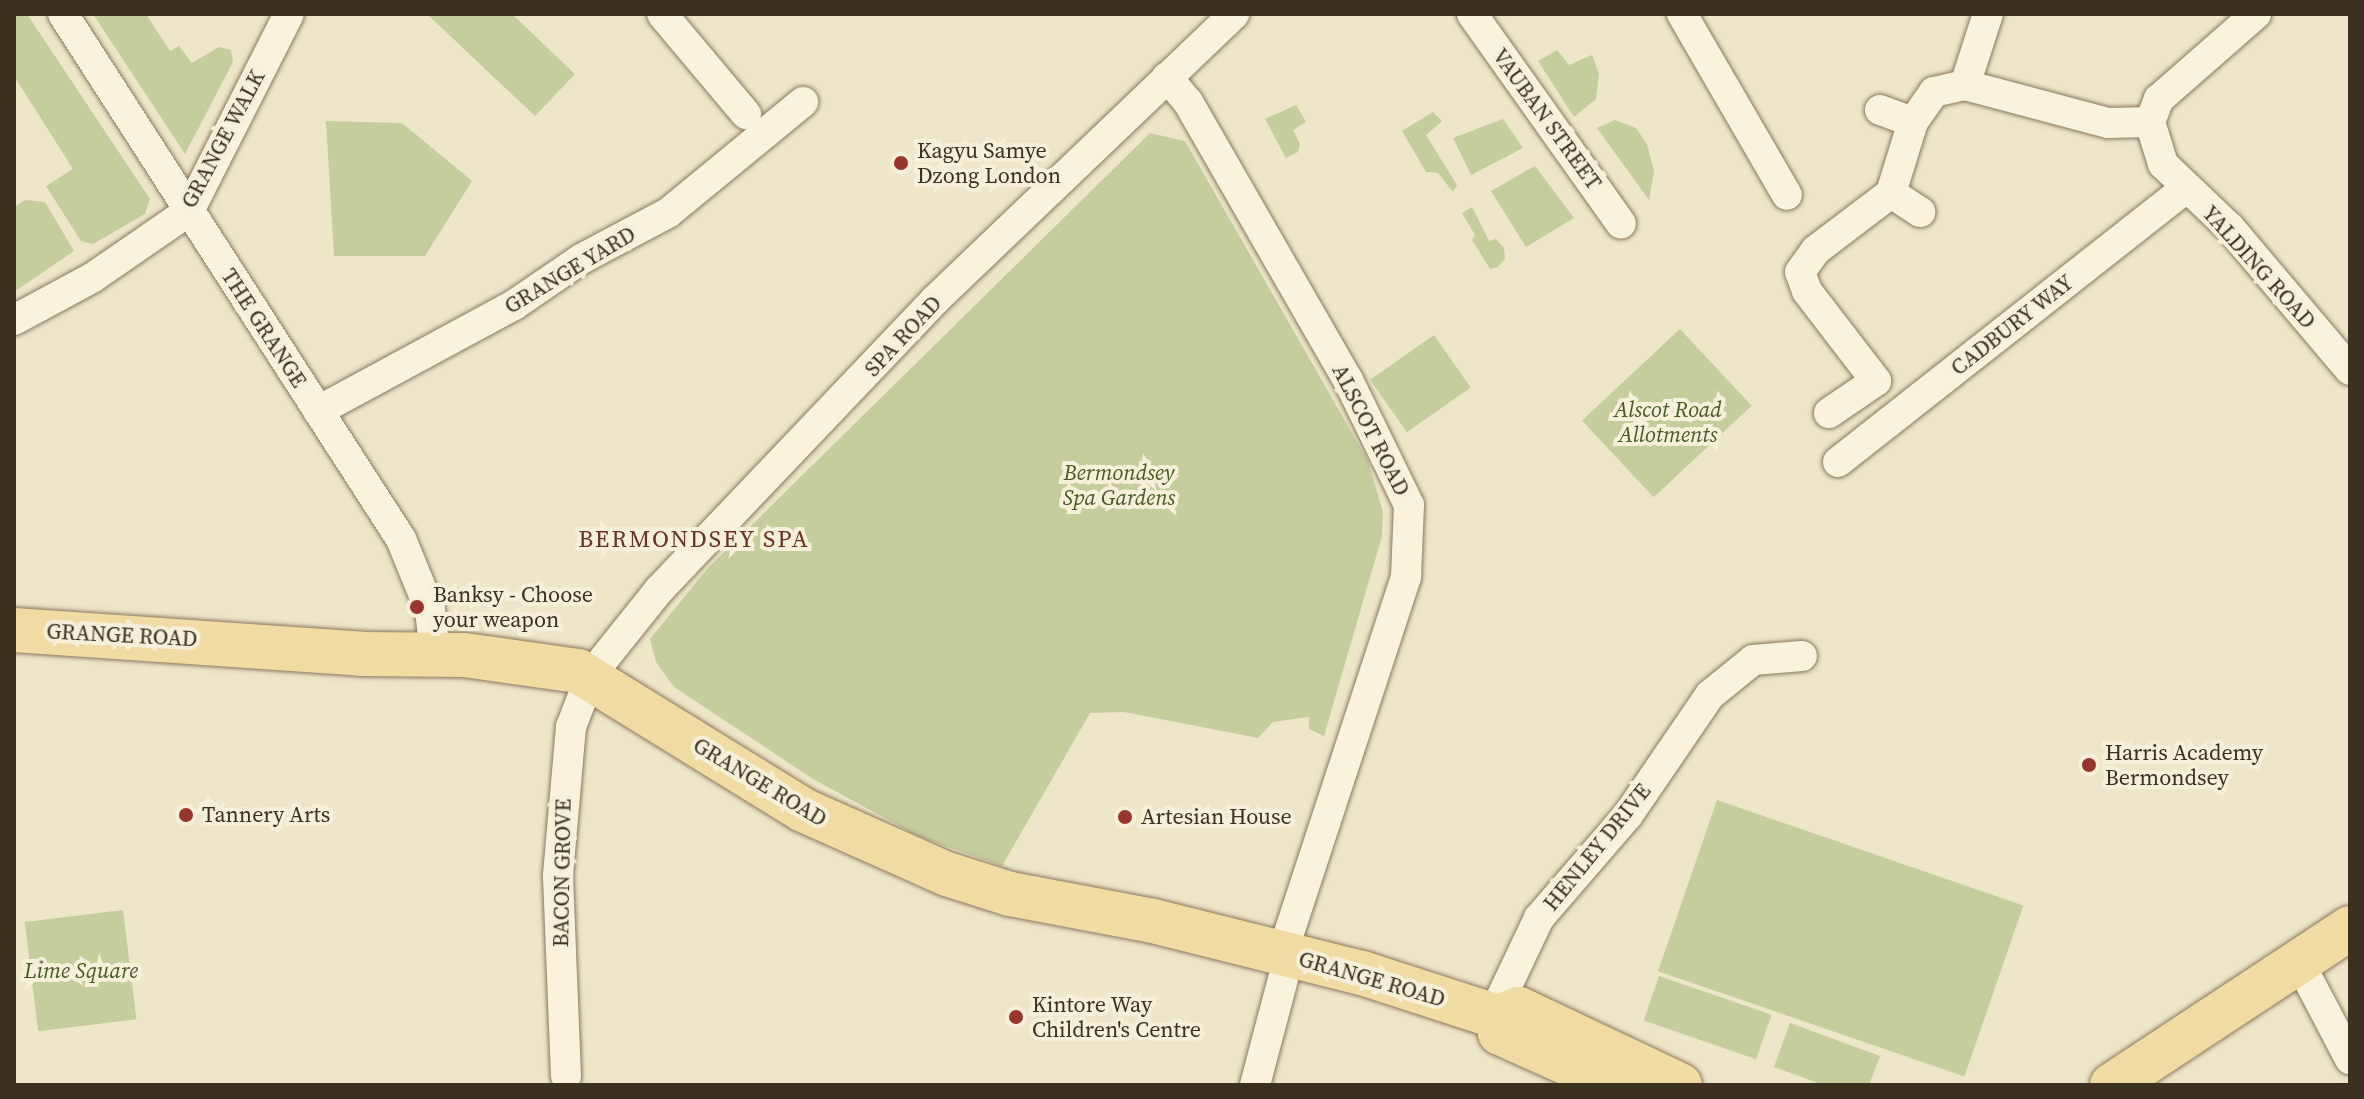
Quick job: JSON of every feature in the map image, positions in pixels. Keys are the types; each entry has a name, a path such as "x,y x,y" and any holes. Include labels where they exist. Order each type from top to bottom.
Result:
{"main road":[{"name":"GRANGE ROAD","path":"14,630 435,654 537,662 591,675 803,810 926,866 1010,894 1153,921 1286,955 1502,1024 1600,1067 1680,1085"},
{"path":"2112,1085 2350,928"},
{"path":"1502,1024 1529,1085"}],"street":[{"name":"THE GRANGE","path":"63,14 401,539 430,610 435,654"},
{"name":"GRANGE WALK","path":"14,320 92,278 189,211 289,14"},
{"path":"662,14 746,114"},
{"name":"SPA ROAD","path":"591,675 670,579 935,300 1234,14"},
{"name":"VAUBAN STREET","path":"1472,14 1621,224"},
{"path":"1682,14 1787,195"},
{"path":"1965,85 1988,14"},
{"path":"1829,413 1876,381 1807,291 1800,272 1816,250 1891,193 1913,122 1934,92 1965,85 2108,123 2150,122 2159,99 2256,14"},
{"name":"ALSCOT ROAD","path":"1167,77 1188,102 1348,380 1409,505 1406,577 1286,955 1255,1085"},
{"name":"GRANGE YARD","path":"318,411 514,305 583,258 668,213 803,102"},
{"path":"1880,110 1913,122"},
{"name":"YALDING ROAD","path":"2150,122 2163,164 2230,228 2350,370"},
{"name":"CADBURY WAY","path":"1838,462 2186,188"},
{"path":"1891,193 1920,212"},
{"name":"HENLEY DRIVE","path":"1502,1024 1544,912 1628,815 1710,695 1753,660 1802,656"},
{"name":"BACON GROVE","path":"566,1076 558,875 571,727 591,675"},
{"path":"2298,960 2350,1059"}],"green space":[{"path":"14,14 27,14 150,199 145,214 93,244 81,241 46,186 73,169 14,76"},
{"path":"93,14 146,14 170,51 179,46 192,63 219,47 231,50 233,62 185,154"},
{"path":"427,14 512,14 575,74 535,116"},
{"path":"1557,50 1569,65 1592,55 1599,74 1596,99 1574,117 1538,61"},
{"path":"1296,105 1306,122 1293,130 1300,144 1298,152 1286,158 1265,119"},
{"path":"1433,112 1442,121 1426,135 1457,185 1453,192 1438,173 1426,172 1402,131"},
{"path":"1503,119 1523,148 1471,175 1453,138"},
{"path":"1615,120 1636,128 1647,144 1654,171 1649,200 1597,128"},
{"path":"326,121 402,123 472,181 425,256 334,256"},
{"name":"Bermondsey Spa Gardens","path":"1150,133 1185,141 1368,461 1383,512 1382,536 1324,736 1309,729 1309,717 1273,722 1258,738 1124,712 1090,713 1002,866 918,836 813,779 674,687 656,662 650,639 708,568"},
{"path":"1535,166 1574,218 1526,247 1491,191"},
{"path":"25,200 45,202 74,251 14,292 14,207"},
{"path":"1472,207 1489,241 1496,239 1504,248 1505,259 1498,267 1490,269 1472,240 1475,235 1462,213"},
{"name":"Alscot Road Allotments","path":"1680,329 1752,406 1654,497 1582,420"},
{"path":"1434,335 1471,387 1407,432 1370,380"},
{"path":"1717,800 2023,905 1964,1077 1658,971"},
{"name":"Lime Square","path":"123,910 136,1019 38,1031 25,922"},
{"path":"1659,976 1772,1015 1756,1059 1644,1020"},
{"path":"1790,1023 1880,1056 1869,1085 1824,1085 1774,1067"}],"place":[{"name":"Kagyu Samye Dzong London","path":"901,163"},
{"name":"Banksy - Choose your weapon","path":"417,607"},
{"name":"Harris Academy Bermondsey","path":"2089,765"},
{"name":"Tannery Arts","path":"186,815"},
{"name":"Artesian House","path":"1125,817"},
{"name":"Kintore Way Children's Centre","path":"1016,1017"}],"district":[{"name":"BERMONDSEY SPA","path":"694,539"}]}
